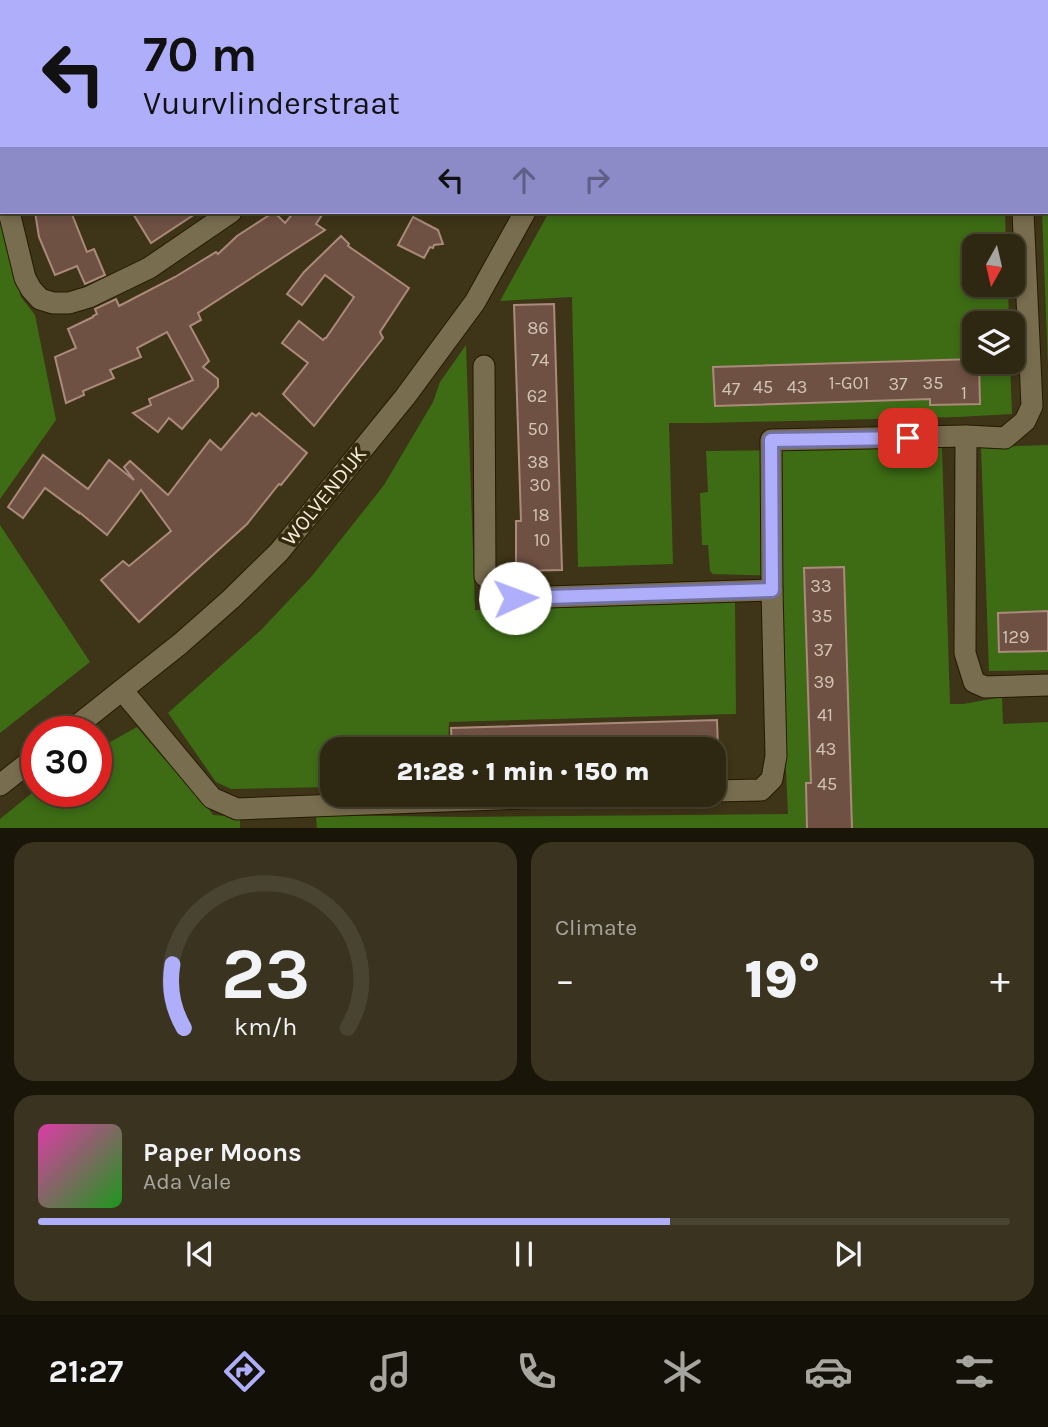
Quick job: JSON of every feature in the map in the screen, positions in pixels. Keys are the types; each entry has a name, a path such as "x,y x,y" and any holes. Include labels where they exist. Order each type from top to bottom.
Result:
{"street":[{"path":"9,214 25,278 31,289 40,299 53,303 69,303 89,297 149,268 228,214"},
{"name":"WOLVENDIJK","path":"89,716 180,644 279,552 405,397 475,302 523,214"},
{"path":"726,791 761,790 772,779 776,756 771,440 966,436 1005,438 1025,421 1032,406 1023,214"},
{"path":"484,366 485,576 515,598 772,590"},
{"path":"966,436 965,653 974,682 985,687 1048,685"},
{"path":"122,690 212,798 237,808 320,805"},
{"path":"0,785 21,769"}],"green space":[{"path":"548,214 1005,214 1006,234 962,234 962,298 1008,298 1009,311 962,311 962,374 1010,374 1012,414 669,423 673,564 578,567 572,297 500,301"},
{"path":"1042,214 1048,214 1048,366"},
{"path":"0,216 21,297 35,315 56,420 0,499"},
{"path":"466,345 475,610 735,598 736,714 449,722 448,737 320,737 320,787 231,789 216,782 168,713 260,631 312,576 384,485 433,402 440,382"},
{"path":"1048,445 1048,670 989,671 981,447"},
{"path":"942,448 950,704 1002,697 1003,724 1048,722 1048,828 317,828 316,815 464,817 788,814 777,576 713,574 710,571 708,545 702,545 700,493 708,492 706,451"},
{"path":"0,525 90,662 0,733"},
{"path":"137,727 165,760 181,771 213,815 240,817 240,828 0,828 0,819 21,802 21,807 112,807 112,741"}],"building":[{"path":"35,214 72,214 87,252 94,249 105,275 85,284 77,266 55,275 39,237"},
{"path":"133,214 195,214 151,243"},
{"path":"271,214 276,214 285,223 292,214 323,214 316,224 325,230 198,313 201,320 190,326 209,361 203,367 218,379 218,387 182,429 169,418 158,432 133,413 151,405 149,399 193,380 167,332 137,348 141,357 110,370 114,378 83,391 84,395 66,403 55,357 76,348 68,329 93,317 97,314 95,309 116,299 119,306 216,252 218,254 237,236"},
{"path":"413,217 438,230 443,244 430,247 424,258 398,245"},
{"path":"341,236 348,246 409,288 380,332 383,338 314,426 283,394 308,363 282,343 299,321 323,340 354,297 325,275 302,305 287,294 304,272"},
{"path":"554,304 562,570 516,571 516,521 521,521 514,305"},
{"path":"962,359 962,374 979,374 980,404 930,405 930,399 715,406 713,367"},
{"path":"252,413 256,416 259,413 307,453 247,524 139,622 101,580 123,561 129,566 171,531 141,490 107,535 45,488 23,518 8,507 43,455 88,489 109,460 134,480 124,467 130,461 168,495 210,440 221,450"},
{"path":"844,567 852,828 807,828 806,783 811,783 804,568"},
{"path":"1048,611 1048,651 999,652 998,613"},
{"path":"717,720 718,737 451,737 451,728"}],"route":[{"path":"515,598 772,590 771,440 908,438"}]}
